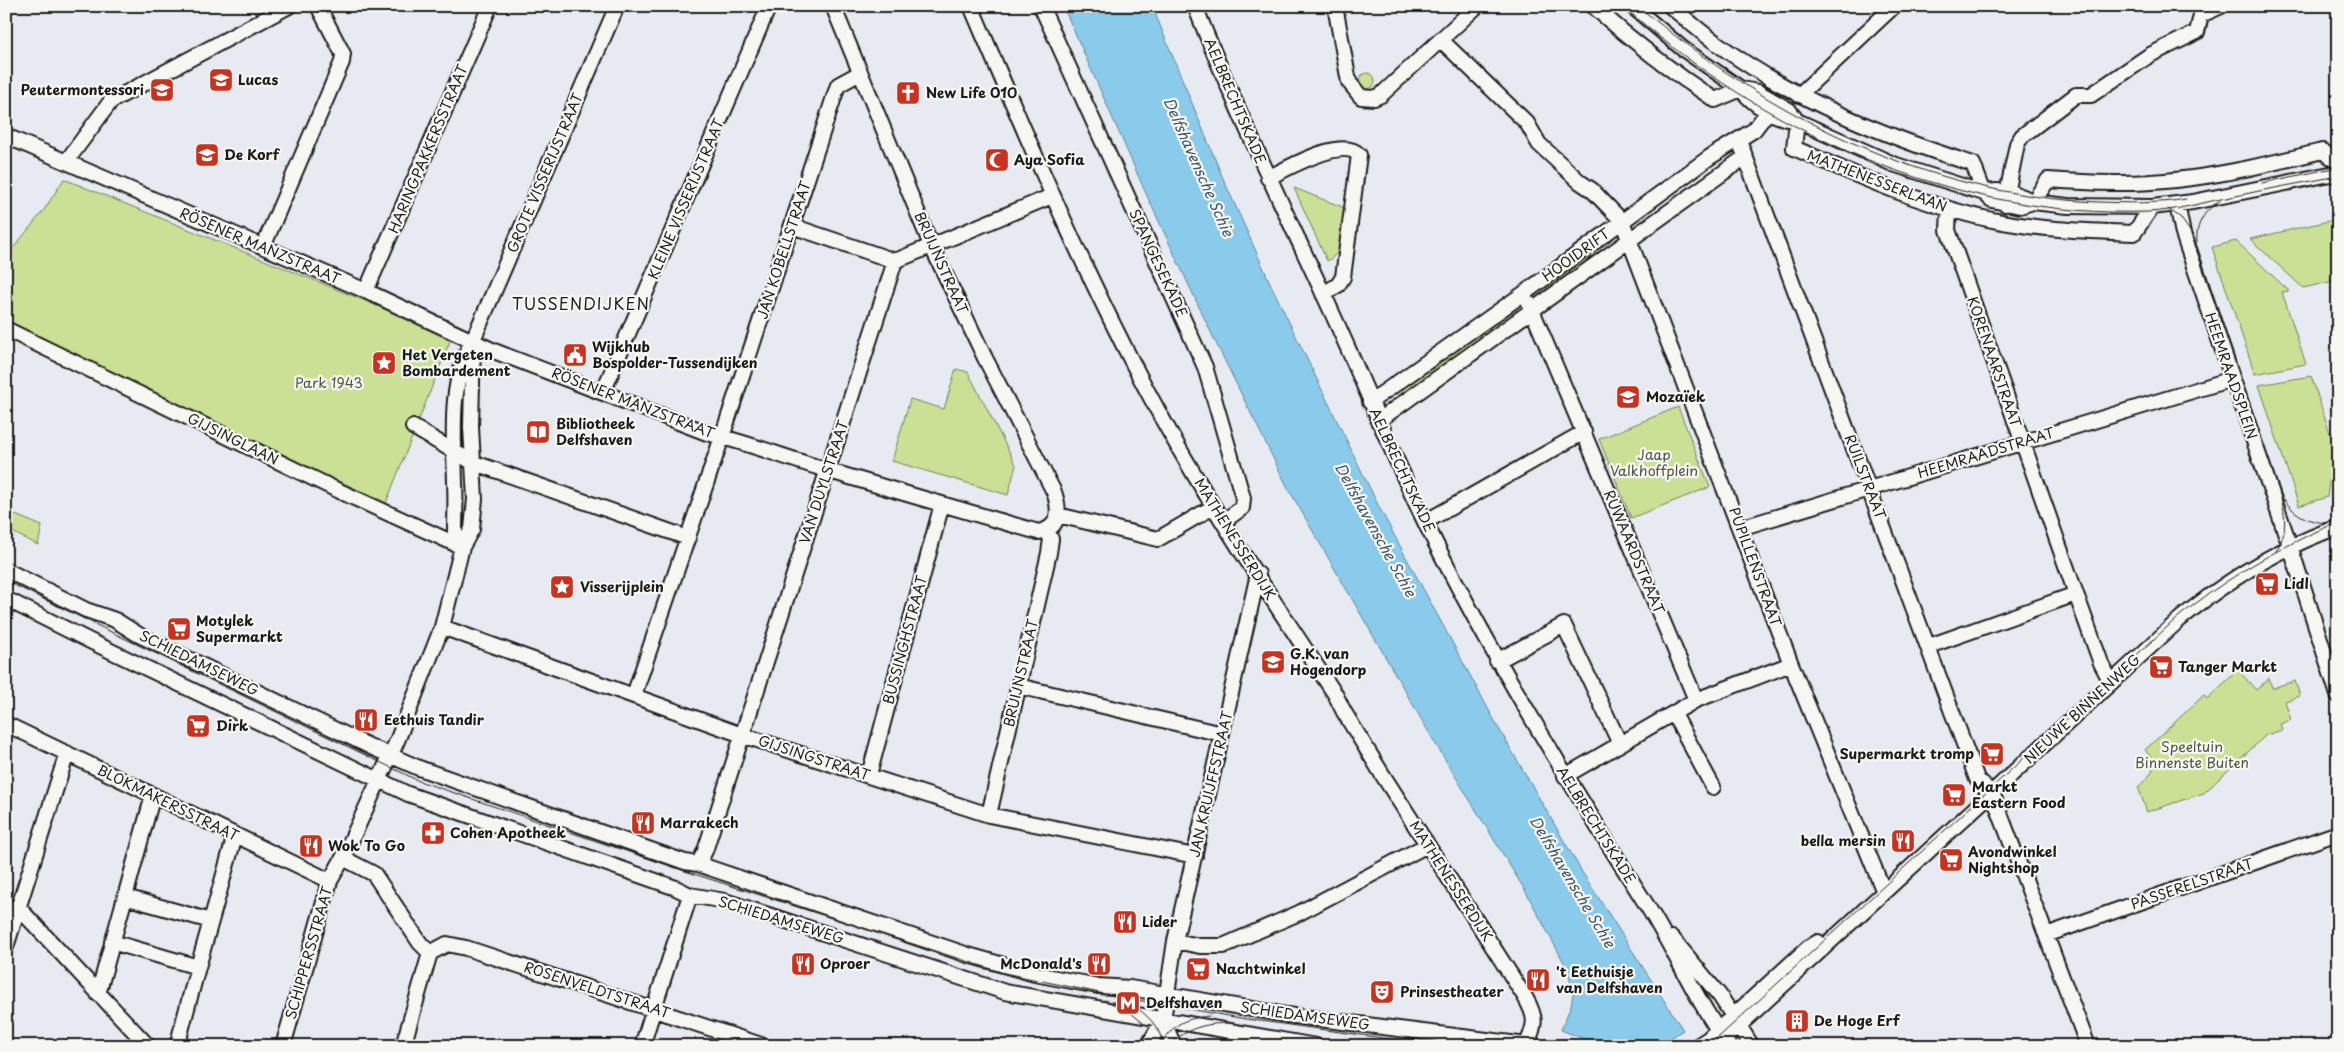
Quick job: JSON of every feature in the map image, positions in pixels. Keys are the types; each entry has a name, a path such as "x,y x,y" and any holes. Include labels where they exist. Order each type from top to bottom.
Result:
{"street":[{"path":"66,162 111,101 289,6"},
{"path":"263,247 342,62 343,54 318,6"},
{"name":"HARINGPAKKERSSTRAAT","path":"366,291 490,6"},
{"name":"GROTE VISSERIJSTRAAT","path":"462,547 455,533 454,452 456,392 464,356 473,340 617,6"},
{"name":"KLEINE VISSERIJSTRAAT","path":"602,392 769,6"},
{"name":"BRUIJNSTRAAT","path":"833,6 931,245 984,358 1054,492 1058,504 1058,515"},
{"name":"MATHENESSERDIJK","path":"971,6 1052,196 1141,380 1213,507 1224,521 1338,699 1344,712 1427,845 1531,1007 1535,1021 1530,1045"},
{"name":"SPANGESEKADE","path":"1041,6 1205,367 1243,498 1242,508 1224,521"},
{"name":"AELBRECHTSKADE","path":"1195,6 1225,83 1323,294 1378,421 1425,522 1497,661 1564,776 1651,912 1722,1040"},
{"path":"1335,6 1349,82 1356,93 1365,98 1374,98 1381,95 1476,6"},
{"path":"1593,6 1626,36 1684,80 1715,100 1741,89"},
{"name":"MATHENESSERLAAN","path":"1632,6 1672,40 1741,89 1749,100 1771,107 1783,119 1797,121 1893,164 1984,193 1992,200 2006,198 2020,206 2033,202 2068,206 2152,207 2177,204 2335,172"},
{"path":"1670,6 1715,43 1799,94 1846,118 1912,145 1973,164 1984,193"},
{"path":"2006,198 2017,144 2022,136 2076,95 2091,95 2150,55 2196,32 2199,10 2221,6"},
{"path":"1799,94 1886,9"},
{"path":"1441,40 1527,123 1539,144 1580,182 1592,190 1622,221"},
{"name":"JAN KOBELLSTRAAT","path":"634,695 722,437 838,85 860,73"},
{"name":"HOOIDRIFT","path":"1370,402 1523,294 1710,157 1754,130 1771,107"},
{"name":"MATHENESSERLAAN","path":"1797,121 1794,148 1873,183 1950,210 2012,224 2071,231 2134,233 2152,207"},
{"name":"RÖSENER MANZSTRAAT","path":"6,136 366,291 494,351 707,433 737,440 828,471 1038,532 1047,531"},
{"name":"RUILSTRAAT","path":"1739,140 1977,779 1991,794 2088,1046"},
{"path":"1268,178 1335,149 1350,150 1359,155 1343,277 1338,285 1323,294"},
{"path":"2033,202 2048,180 2107,184 2174,180 2235,172 2322,151 2338,161"},
{"name":"HOOIDRIFT","path":"1378,421 1746,158"},
{"path":"792,226 895,261 1052,196"},
{"name":"HEEMRAADSPLEIN","path":"2177,204 2183,234 2290,547 2338,695"},
{"name":"KORENAARSTRAAT","path":"1950,210 1948,230 2076,594 2111,682"},
{"name":"PUPILLENSTRAAT","path":"1622,221 1791,664 1884,892"},
{"name":"VAN DUYLSTRAAT","path":"698,864 705,851 895,261"},
{"name":"RUWAARDSTRAAT","path":"1523,294 1534,309 1696,700"},
{"name":"GIJSINGLAAN","path":"6,329 360,501 462,547"},
{"name":"GROTE VISSERIJSTRAAT","path":"391,756 442,627 462,547 472,529 474,499 472,462 473,340"},
{"name":"HEEMRAADSTRAAT","path":"1740,528 2232,379"},
{"path":"413,427 472,462 688,538"},
{"path":"1425,522 1584,432"},
{"name":"BUSSINGHSTRAAT","path":"869,775 942,504"},
{"path":"1047,531 1054,524 1058,515 1158,539 1213,507"},
{"name":"NIEUWE BINNENWEG","path":"1736,1020 1809,947 1849,924 2111,682 2209,595 2242,573 2290,547 2338,527"},
{"name":"BRUIJNSTRAAT","path":"988,815 1049,553 1050,538 1047,531"},
{"name":"SCHIEDAMSEWEG","path":"6,570 419,768 666,855 1017,970 1098,986 1130,988 1287,1015 1530,1045"},
{"name":"JAN KRUIJFFSTRAAT","path":"1166,994 1175,940 1258,574"},
{"path":"1928,646 2076,594"},
{"name":"SCHIEDAMSEWEG","path":"6,599 408,794 676,888 690,895 725,901 1005,992 1278,1043 1316,1046"},
{"path":"1497,661 1564,625 1620,744"},
{"name":"GIJSINGSTRAAT","path":"442,627 742,735 988,815 1195,856"},
{"path":"1564,776 1696,700 1791,664"},
{"path":"1018,686 1222,734"},
{"path":"1674,714 1713,787"},
{"name":"BLOKMAKERSSTRAAT","path":"6,724 330,881"},
{"path":"6,947 67,753"},
{"path":"379,781 391,756"},
{"name":"SCHIPPERSSTRAAT","path":"283,1046 330,881 343,858 379,781"},
{"path":"98,994 153,795"},
{"name":"PASSERELSTRAAT","path":"2046,935 2338,833"},
{"path":"177,1046 235,835"},
{"path":"1175,940 1200,946 1223,946 1299,914 1427,845"},
{"path":"343,858 374,874 420,943 430,952 403,1046"},
{"path":"642,1046 690,895"},
{"path":"125,897 211,921"},
{"path":"18,906 148,1046"},
{"name":"AELBRECHTSKADE","path":"1651,912 1736,1020 1752,1046"},
{"path":"112,942 198,967"},
{"name":"ROSENVELDTSTRAAT","path":"430,952 448,944 466,948 655,1008 764,1046"},
{"path":"1148,1046 1163,1020 1166,994"},
{"path":"1163,1020 1174,1046"},
{"path":"1697,1046 1722,1040 1736,1020"}],"green space":[{"path":"1364,73 1370,73 1375,78 1373,87 1364,89 1359,84 1359,78"},
{"name":"Park 1943","path":"64,179 452,336 384,508 6,326 6,257 44,210"},
{"path":"1294,188 1345,208 1341,245 1333,257 1327,261"},
{"path":"2338,219 2338,280 2303,288 2250,239"},
{"path":"2236,241 2289,291 2282,292 2306,364 2255,374 2212,247"},
{"path":"1598,245 1604,252 1550,293 1544,284"},
{"path":"1513,305 1520,315 1408,395 1405,391 1402,393 1398,389"},
{"path":"956,369 968,372 1016,465 1008,495 892,461 910,399 944,409"},
{"path":"2311,376 2330,433 2336,432 2327,497 2299,506 2259,385"},
{"name":"Jaap Valkhoffplein","path":"1678,407 1710,487 1631,518 1599,439"},
{"path":"6,511 42,526 38,545 6,529"},
{"name":"Speeltuin Binnenste Buiten","path":"2238,670 2256,690 2269,678 2272,688 2295,681 2300,696 2285,701 2291,720 2280,724 2282,730 2266,735 2204,793 2147,812 2138,787 2150,774 2153,766 2150,756 2145,750 2204,695 2207,699"}],"water":[{"name":"Delfshavensche Schie","path":"1063,6 1152,6 1222,176 1272,287 1380,509 1498,727 1582,872 1683,1030 1672,1037 1679,1046 1602,1046 1561,1030 1571,1005 1573,994 1568,970 1526,892 1435,743 1288,488 1215,341 1148,198"}],"tram line":[{"path":"1623,6 1679,52 1738,93 1801,129 1866,159 1934,183 2004,200 2076,210 2148,212 2179,208 2338,176"},
{"path":"1638,6 1688,46 1741,82 1796,115 1853,143 1912,166 1973,184 2035,196 2121,203 2186,199"},
{"path":"2262,183 2338,167"},
{"path":"2197,242 2199,224 2202,218 2210,208 2220,201"},
{"path":"2168,209 2180,217 2194,237 2279,491 2285,522 2283,536 2276,551"},
{"path":"2284,499 2293,510 2305,518 2312,521 2333,522"},
{"path":"1709,1046 2177,618 2215,589 2254,564 2294,542 2338,522"},
{"path":"6,581 419,781 694,874 1004,973 1114,996 1246,1019 1441,1046"},
{"path":"1105,1000 1131,1013 1143,1023"},
{"path":"1126,1001 1155,1025 1159,1031 1163,1046"},
{"path":"1160,1046 1175,1027 1192,1019 1209,1016"},
{"path":"1170,1046 1183,1034 1199,1027 1234,1023"}],"place":[{"name":"Lucas","path":"221,80"},
{"name":"Peutermontessori","path":"162,90"},
{"name":"New Life 010","path":"908,93"},
{"name":"De Korf","path":"207,155"},
{"name":"Aya Sofia","path":"997,160"},
{"name":"Wijkhub Bospolder-Tussendijken","path":"575,355"},
{"name":"Het Vergeten Bombardement","path":"384,363"},
{"name":"Mozaïek","path":"1628,397"},
{"name":"Bibliotheek Delfshaven","path":"538,432"},
{"name":"Lidl","path":"2267,584"},
{"name":"Visserijplein","path":"562,587"},
{"name":"Motylek Supermarkt","path":"179,629"},
{"name":"G.K. van Hogendorp","path":"1273,662"},
{"name":"Tanger Markt","path":"2161,667"},
{"name":"Eethuis Tandir","path":"366,720"},
{"name":"Dirk","path":"198,726"},
{"name":"Supermarkt tromp","path":"1992,754"},
{"name":"Markt Eastern Food","path":"1954,795"},
{"name":"Marrakech","path":"643,823"},
{"name":"Cohen Apotheek","path":"433,833"},
{"name":"bella mersin","path":"1903,841"},
{"name":"Wok To Go","path":"311,846"},
{"name":"Avondwinkel Nightshop","path":"1951,860"},
{"name":"Lider","path":"1125,922"},
{"name":"Oproer","path":"803,964"},
{"name":"McDonald's","path":"1099,964"},
{"name":"Nachtwinkel","path":"1198,969"},
{"name":"'t Eethuisje van Delfshaven","path":"1538,980"},
{"name":"Prinsestheater","path":"1382,992"},
{"name":"Delfshaven","path":"1128,1003"},
{"name":"De Hoge Erf","path":"1797,1021"}],"district":[{"name":"TUSSENDIJKEN","path":"581,304"}]}
